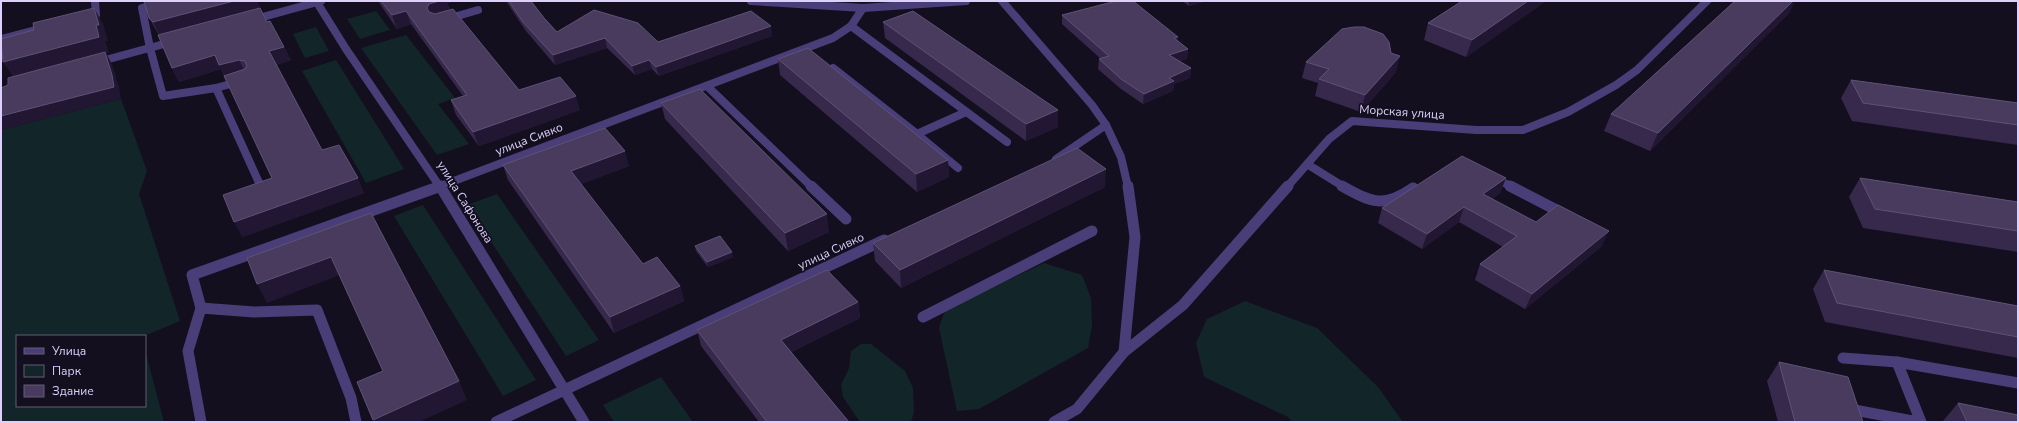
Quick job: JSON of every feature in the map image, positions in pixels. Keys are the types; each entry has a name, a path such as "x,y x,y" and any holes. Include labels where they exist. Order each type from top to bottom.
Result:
{"street":[{"path":"82,18 96,15 95,1"},
{"path":"165,1 166,2 142,8 150,48 163,96 216,88 248,79"},
{"path":"246,22 318,1"},
{"name":"улица Сафонова","path":"318,1 346,49 440,186 584,422"},
{"path":"751,1 863,8 966,1"},
{"path":"1002,1 1092,105 1106,125 1121,157 1134,237 1124,352 1077,409 1054,422"},
{"name":"Морская улица","path":"1124,352 1183,305 1329,139 1352,121 1476,130 1523,130 1568,112 1616,85 1637,70 1707,1"},
{"name":"улица Сивко","path":"202,308 192,276 440,186 707,86 811,50 851,26 863,8"},
{"path":"438,22 478,10"},
{"path":"1,39 52,26"},
{"path":"851,26 1007,142"},
{"path":"90,64 187,38"},
{"path":"826,62 958,168"},
{"path":"707,86 846,220"},
{"path":"216,88 262,189"},
{"path":"917,134 966,112"},
{"path":"1049,162 1064,155 1106,125"},
{"path":"1307,164 1364,197 1378,201 1390,201 1423,182"},
{"path":"1482,172 1574,219"},
{"path":"923,317 1092,231"},
{"name":"улица Сивко","path":"496,422 709,324 892,237"},
{"path":"202,422 188,352 202,308 254,312 317,310 351,398 356,422"},
{"path":"1842,358 1897,362 2018,383"},
{"path":"1897,362 1921,422"},
{"path":"1853,422 1849,409 1918,422"}],"green space":[{"path":"376,11 390,30 360,39 347,19"},
{"path":"316,27 329,51 305,58 293,34"},
{"path":"406,35 455,98 438,104 469,144 437,155 361,48"},
{"path":"336,60 404,169 366,183 302,71"},
{"path":"121,99 147,171 139,194 180,321 146,335 16,335 16,407 146,407 146,354 164,422 1,422 1,130"},
{"path":"497,194 599,340 566,356 467,205"},
{"path":"423,205 536,380 503,396 394,216"},
{"path":"1044,263 1082,275 1091,298 1092,325 1088,348 979,409 957,411 939,328 945,310"},
{"path":"1245,301 1317,328 1378,387 1403,422 1292,422 1288,417 1204,377 1196,343 1207,319"},
{"path":"861,344 871,344 905,371 913,388 914,412 911,422 860,422 843,397 841,385 849,368 851,351"},
{"path":"661,377 693,422 614,422 603,405"}],"building":[{"path":"144,1 234,1 153,22 149,18"},
{"path":"381,1 439,1 429,4 427,8 429,12 435,14 453,9 519,90 560,77 576,96 473,132 451,100 467,95 406,11 392,15"},
{"path":"509,1 531,1 557,32 594,10 638,23 658,42 751,11 771,26 656,67 649,60 632,66 605,38 553,55 523,22"},
{"path":"1116,1 1133,1 1178,37 1174,38 1188,49 1169,55 1191,68 1169,78 1174,81 1144,94 1121,79 1099,59 1109,56 1062,15"},
{"path":"1462,1 1528,1 1472,40 1428,23"},
{"path":"1735,1 1793,1 1658,133 1611,114"},
{"path":"94,8 99,25 96,25 99,37 3,62 1,39 34,30 33,23"},
{"path":"260,8 267,22 270,21 284,47 269,51 322,150 339,145 358,178 234,222 223,195 272,178 224,76 245,69 247,66 245,61 239,60 219,65 215,55 172,68 158,35"},
{"path":"913,11 1058,110 1026,124 883,22"},
{"path":"1364,27 1383,34 1389,42 1391,53 1400,56 1365,95 1319,79 1329,69 1306,62 1342,29"},
{"path":"808,48 948,160 916,174 778,59"},
{"path":"105,52 114,87 1,116 1,88 8,85 8,78"},
{"path":"1851,80 2018,103 2018,125 1863,103"},
{"path":"700,89 827,214 785,233 661,103"},
{"path":"605,128 625,151 571,171 643,264 657,257 680,286 610,317 503,165"},
{"path":"1077,148 1106,169 900,270 873,243"},
{"path":"1462,156 1506,178 1483,194 1536,222 1558,205 1609,231 1532,294 1480,264 1517,236 1464,207 1427,234 1382,208"},
{"path":"1860,178 2018,202 2018,231 1875,209"},
{"path":"371,213 459,381 373,420 357,382 383,371 331,257 257,284 247,258"},
{"path":"720,236 732,252 707,262 695,246"},
{"path":"827,270 858,302 781,340 849,422 767,422 697,330"},
{"path":"1824,270 2018,306 2018,337 1837,303"},
{"path":"1779,362 1848,377 1863,422 1795,422"},
{"path":"1958,403 2018,415 2018,422 1967,422"}]}
